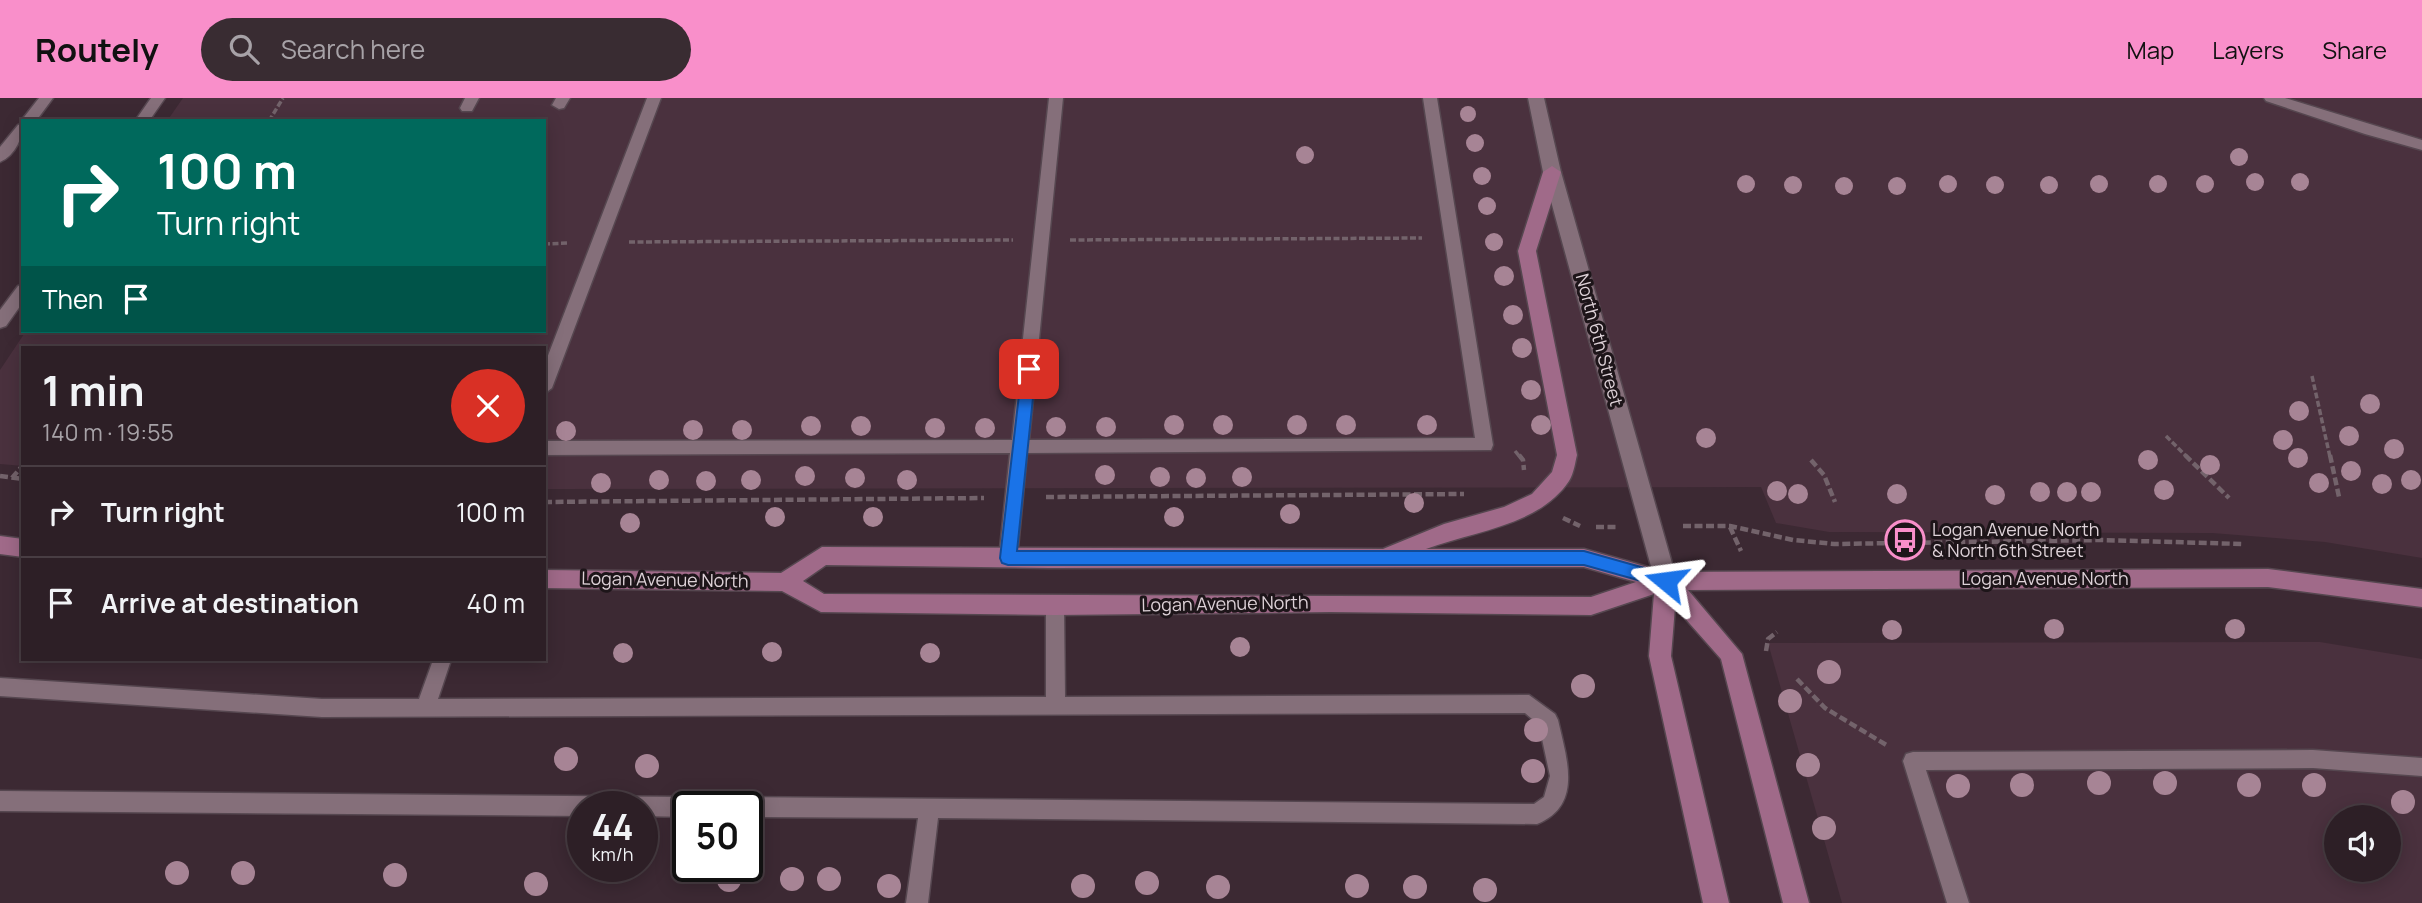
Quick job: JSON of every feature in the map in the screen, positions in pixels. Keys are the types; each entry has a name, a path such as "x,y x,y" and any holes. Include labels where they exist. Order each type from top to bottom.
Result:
{"main road":[{"path":"1380,558 1452,530 1509,514 1539,500 1561,476 1567,455 1527,251 1552,172"},
{"path":"0,545 21,548"},
{"name":"Logan Avenue North","path":"785,582 822,556 1584,558 1666,581 2268,578 2422,597"},
{"name":"Logan Avenue North","path":"546,579 785,582 821,603 1055,606 1331,603 1591,606 1666,581"},
{"name":"North 6th Street","path":"1666,581 1660,656 1716,903"},
{"name":"North 6th Street","path":"1666,581 1731,654 1796,903"}],"street":[{"name":"North 6th Street","path":"1536,98 1552,172 1666,581"}],"lane":[{"path":"30,119 46,98"},
{"path":"143,119 158,98"},
{"path":"546,383 654,98"},
{"path":"1008,558 1056,98"},
{"path":"546,448 1485,445 1430,98"},
{"path":"2271,98 2422,145"},
{"path":"0,157 21,131"},
{"path":"0,323 21,293"},
{"path":"1055,606 1055,706"},
{"path":"425,708 442,661"},
{"path":"0,687 322,708 1529,704 1548,720 1560,776 1552,803 1537,814 763,807"},
{"path":"1958,903 1913,761 2313,759 2422,766"},
{"path":"0,801 672,807"},
{"path":"917,903 929,809"}],"path":[{"path":"270,119 283,98"},
{"path":"2312,376 2339,497"},
{"path":"2166,436 2229,498"},
{"path":"1811,460 1824,475 1835,502"},
{"path":"12,478 21,467"},
{"path":"0,476 21,479"},
{"path":"1559,516 1583,527"},
{"path":"1730,526 1793,540"},
{"path":"1766,655 1768,639 1777,632"},
{"path":"1797,678 1825,708 1913,761"}],"shaded area":[{"path":"183,98 2422,98 2422,558 2325,542 2212,533 1829,532 1776,523 1761,487 546,489 546,346 21,346 21,466 0,464 0,370 25,333 546,333 546,119 168,119"},
{"path":"2320,642 2422,659 2422,903 1842,903 1768,643"}],"place":[{"name":"Logan Avenue North & North 6th Street","path":"1905,540"}],"route":[{"path":"1029,369 1008,558 1584,558 1666,581"}]}
